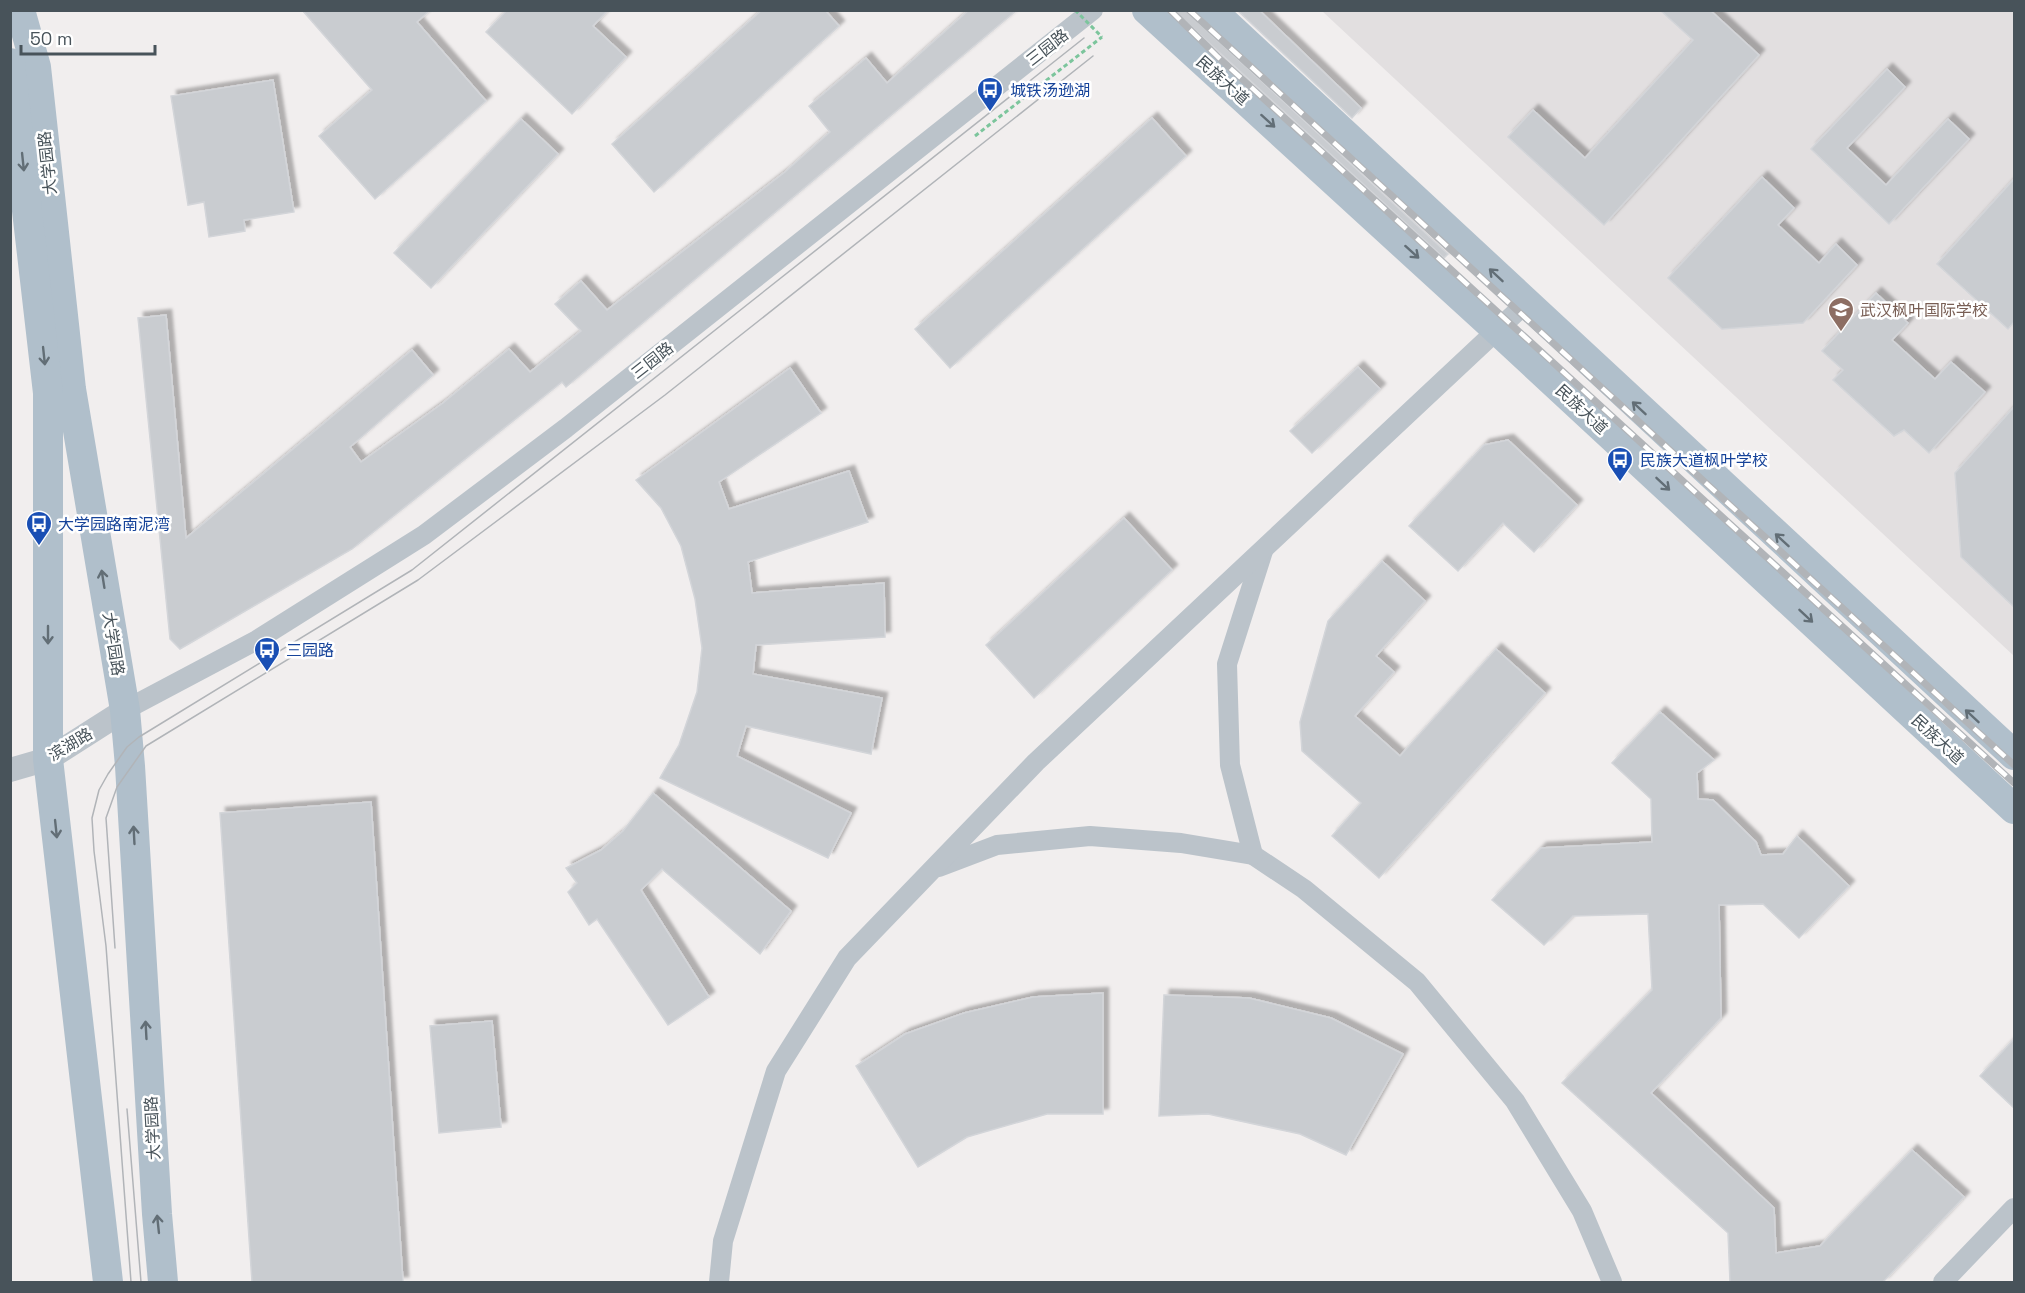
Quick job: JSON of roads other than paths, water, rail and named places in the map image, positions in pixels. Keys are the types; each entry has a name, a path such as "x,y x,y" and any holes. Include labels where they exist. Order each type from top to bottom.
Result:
{"main road":[{"name":"大学园路","path":"20,10 36,67 71,389 125,711 163,1282"},
{"name":"民族大道","path":"1147,10 1497,330 2014,809"},
{"path":"1211,10 2014,755"},
{"name":"大学园路","path":"10,63 48,393 48,759 108,1282"}],"street":[{"name":"三园路","path":"125,711 257,640 424,535 566,428 1093,10"},
{"path":"719,1282 723,1241 776,1071 847,958 1036,762 1526,303"},
{"path":"1253,855 1230,765 1227,664 1264,549"},
{"name":"滨湖路","path":"10,770 48,759 125,711"},
{"path":"932,870 997,845 1090,836 1181,843 1253,855 1304,889 1417,982 1515,1101 1582,1211 1612,1282"},
{"path":"1943,1282 2014,1208"}],"tram line":[{"path":"131,1282 106,946 92,818 99,790 127,747 139,737 412,570 1084,38"},
{"path":"115,948 106,818 117,787 146,746 418,580 665,395 1093,56"},
{"path":"127,1109 141,1282"}],"railway":[{"path":"1170,10 1218,57 2014,783"},
{"path":"1189,10 2014,765"}],"place":[{"name":"城铁汤逊湖","path":"990,113"},
{"name":"武汉枫叶国际学校","path":"1841,333"},
{"name":"民族大道枫叶学校","path":"1620,483"},
{"name":"大学园路南泥湾","path":"39,547"},
{"name":"三园路","path":"267,673"}]}
